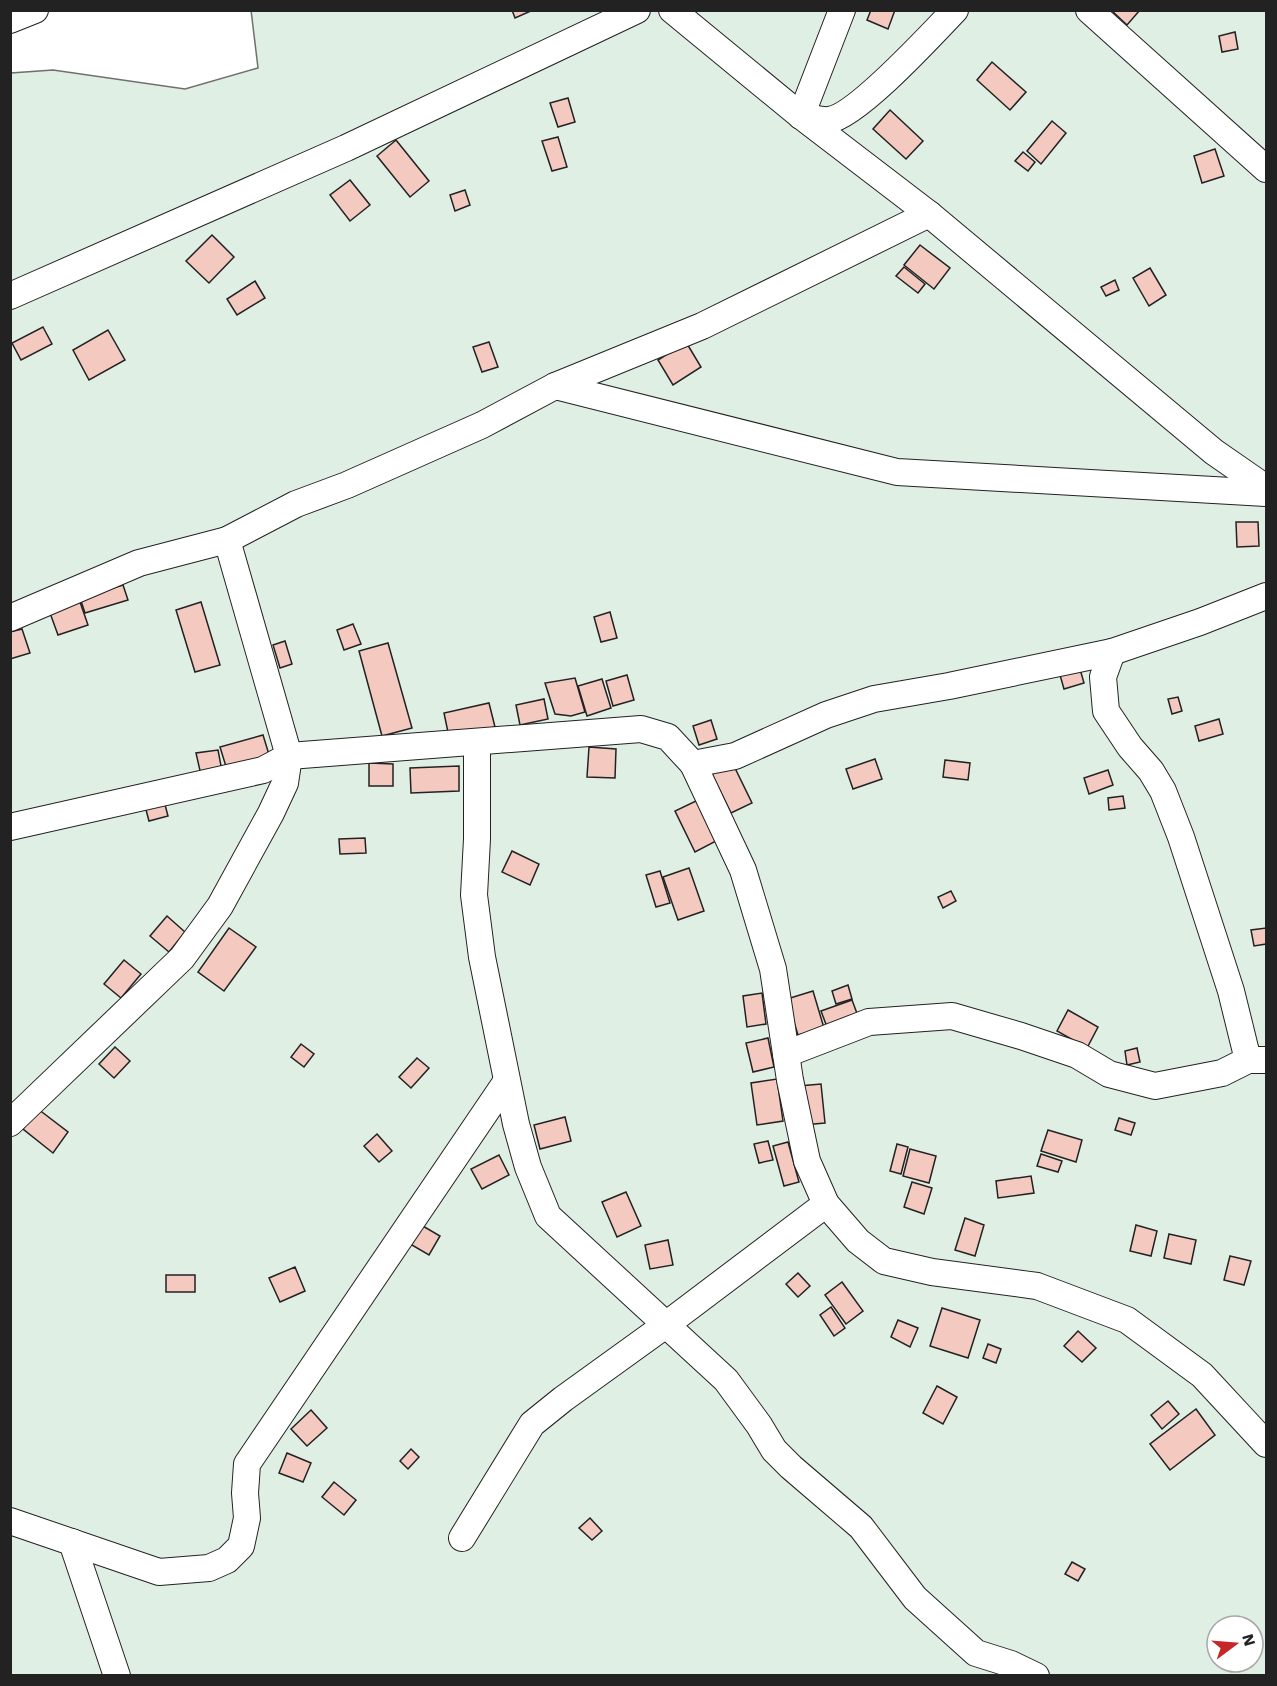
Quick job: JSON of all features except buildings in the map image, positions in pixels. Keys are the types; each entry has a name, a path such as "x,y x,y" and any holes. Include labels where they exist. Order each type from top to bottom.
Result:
{"street":[{"path":"10,20 35,10"},
{"path":"10,296 346,148 638,10"},
{"path":"672,10 801,116 929,214 1214,452 1266,488"},
{"path":"801,116 842,10"},
{"path":"801,116 829,120 851,110 893,73 955,10"},
{"path":"1089,10 1266,168"},
{"path":"10,618 139,562 227,540 296,504 347,485 482,425 555,386 702,326 929,214"},
{"path":"555,386 897,472 1266,493"},
{"path":"10,1123 182,958 220,906 285,783 289,756 227,540"},
{"path":"693,764 735,756 826,715 874,699 1112,652 1200,622 1266,596"},
{"path":"786,1054 869,1022 952,1016 1022,1036 1077,1055 1109,1074 1155,1086 1222,1073 1257,1060 1163,791 1151,771 1130,747 1106,711 1103,677 1112,652"},
{"path":"10,827 263,770 289,756 641,729 668,737 693,764 743,870 773,969 786,1054 807,1161 826,1204 858,1241 884,1261 932,1272 1037,1286 1127,1320 1202,1375 1266,1444"},
{"path":"477,742 477,839 474,895 482,957 506,1082 528,1167 549,1216 726,1380 774,1450 861,1527 915,1598 976,1653 1011,1664 1036,1676"},
{"path":"10,1521 159,1572 209,1568 227,1560 241,1546 247,1518 245,1493 247,1464 506,1082"},
{"path":"462,1538 532,1424 826,1204"},
{"path":"72,1542 117,1676"}],"green space":[{"path":"251,10 1266,11 1266,1675 11,1676 11,73 53,70 185,89 258,68"}]}
